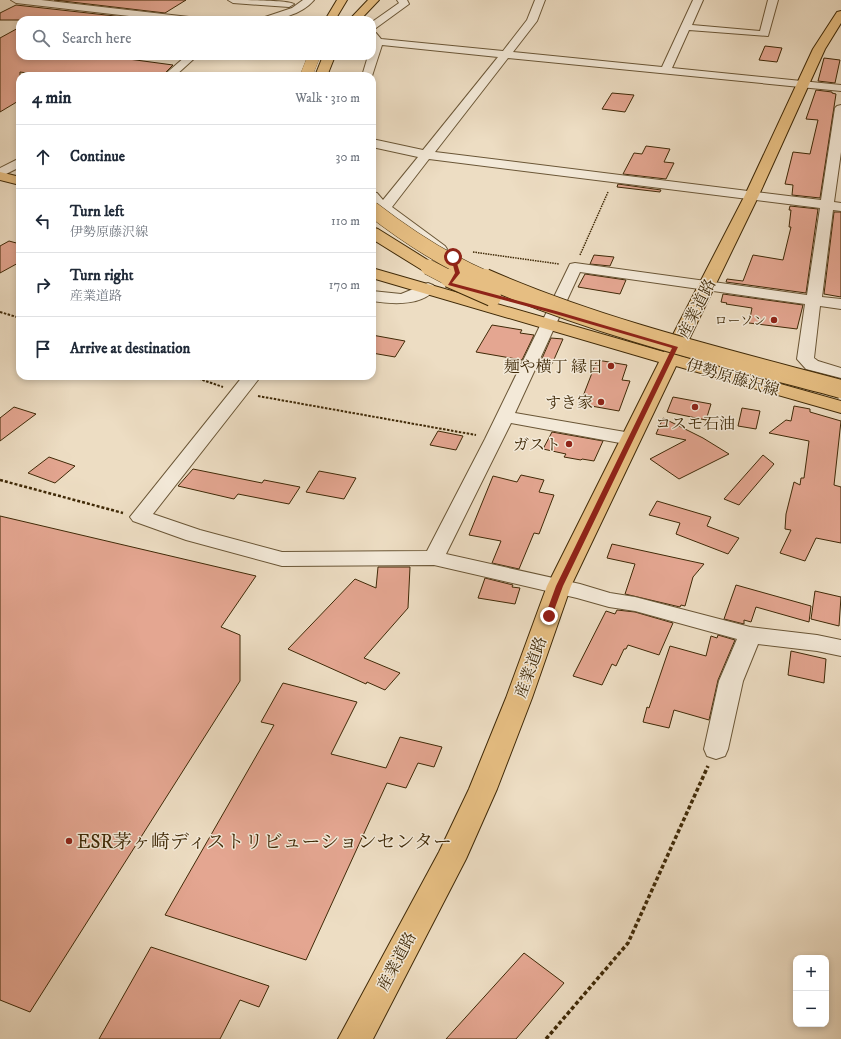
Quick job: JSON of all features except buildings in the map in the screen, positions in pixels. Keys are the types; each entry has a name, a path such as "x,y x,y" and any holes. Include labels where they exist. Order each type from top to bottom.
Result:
{"main road":[{"path":"332,16 342,0"},
{"path":"358,16 374,0"},
{"path":"346,16 353,5"},
{"name":"産業道路","path":"355,1039 451,859 483,789 519,698 559,586 752,195 819,49 841,14"},
{"path":"307,72 312,60"},
{"path":"324,72 328,60"},
{"path":"8,169 16,177"},
{"path":"378,208 398,229 420,244 475,274 509,288 629,330 841,389"},
{"path":"376,235 404,253 446,276 528,312 609,338 841,404"},
{"name":"伊勢原藤沢線","path":"376,264 449,284 551,318"},
{"name":"伊勢原藤沢線","path":"376,274 551,318 673,353 841,407"},
{"name":"伊勢原藤沢線","path":"673,353 841,392"}],"street":[{"path":"16,0 154,16"},
{"path":"233,0 289,4"},
{"path":"277,16 295,10 309,0"},
{"path":"376,23 400,8 404,4 402,0"},
{"path":"449,284 457,273 453,257 378,208 427,155 507,54 532,21 540,0"},
{"path":"666,70 698,0"},
{"path":"686,27 764,34 773,0"},
{"path":"376,38 507,54 841,88"},
{"path":"173,72 187,60"},
{"path":"367,72 370,60"},
{"path":"841,108 826,205 814,300 804,359 812,365 841,373"},
{"path":"376,144 427,155 841,206"},
{"path":"434,558 494,439 575,266 841,304"},
{"path":"376,297 403,300 413,297 428,288"},
{"path":"249,380 140,517 193,535 282,559 434,558 559,586 750,635 817,643 841,648"},
{"path":"504,416 631,439"},
{"path":"716,749 731,681 750,635"}],"path":[{"path":"437,247 575,266 614,178"},
{"path":"0,312 16,317"},
{"path":"203,380 239,392 494,439"},
{"path":"0,480 140,517"},
{"path":"546,1039 628,943 716,749"}],"place":[{"name":"ローソン","path":"774,320"},
{"name":"麺や横丁 縁日","path":"611,366"},
{"name":"すき家","path":"601,402"},
{"name":"コスモ石油","path":"695,407"},
{"name":"ガスト","path":"569,444"},
{"name":"ESR茅ヶ崎ディストリビューションセンター","path":"69,841"}],"route":[{"path":"453,257 457,273 449,284 676,347 559,586 549,616"}]}
